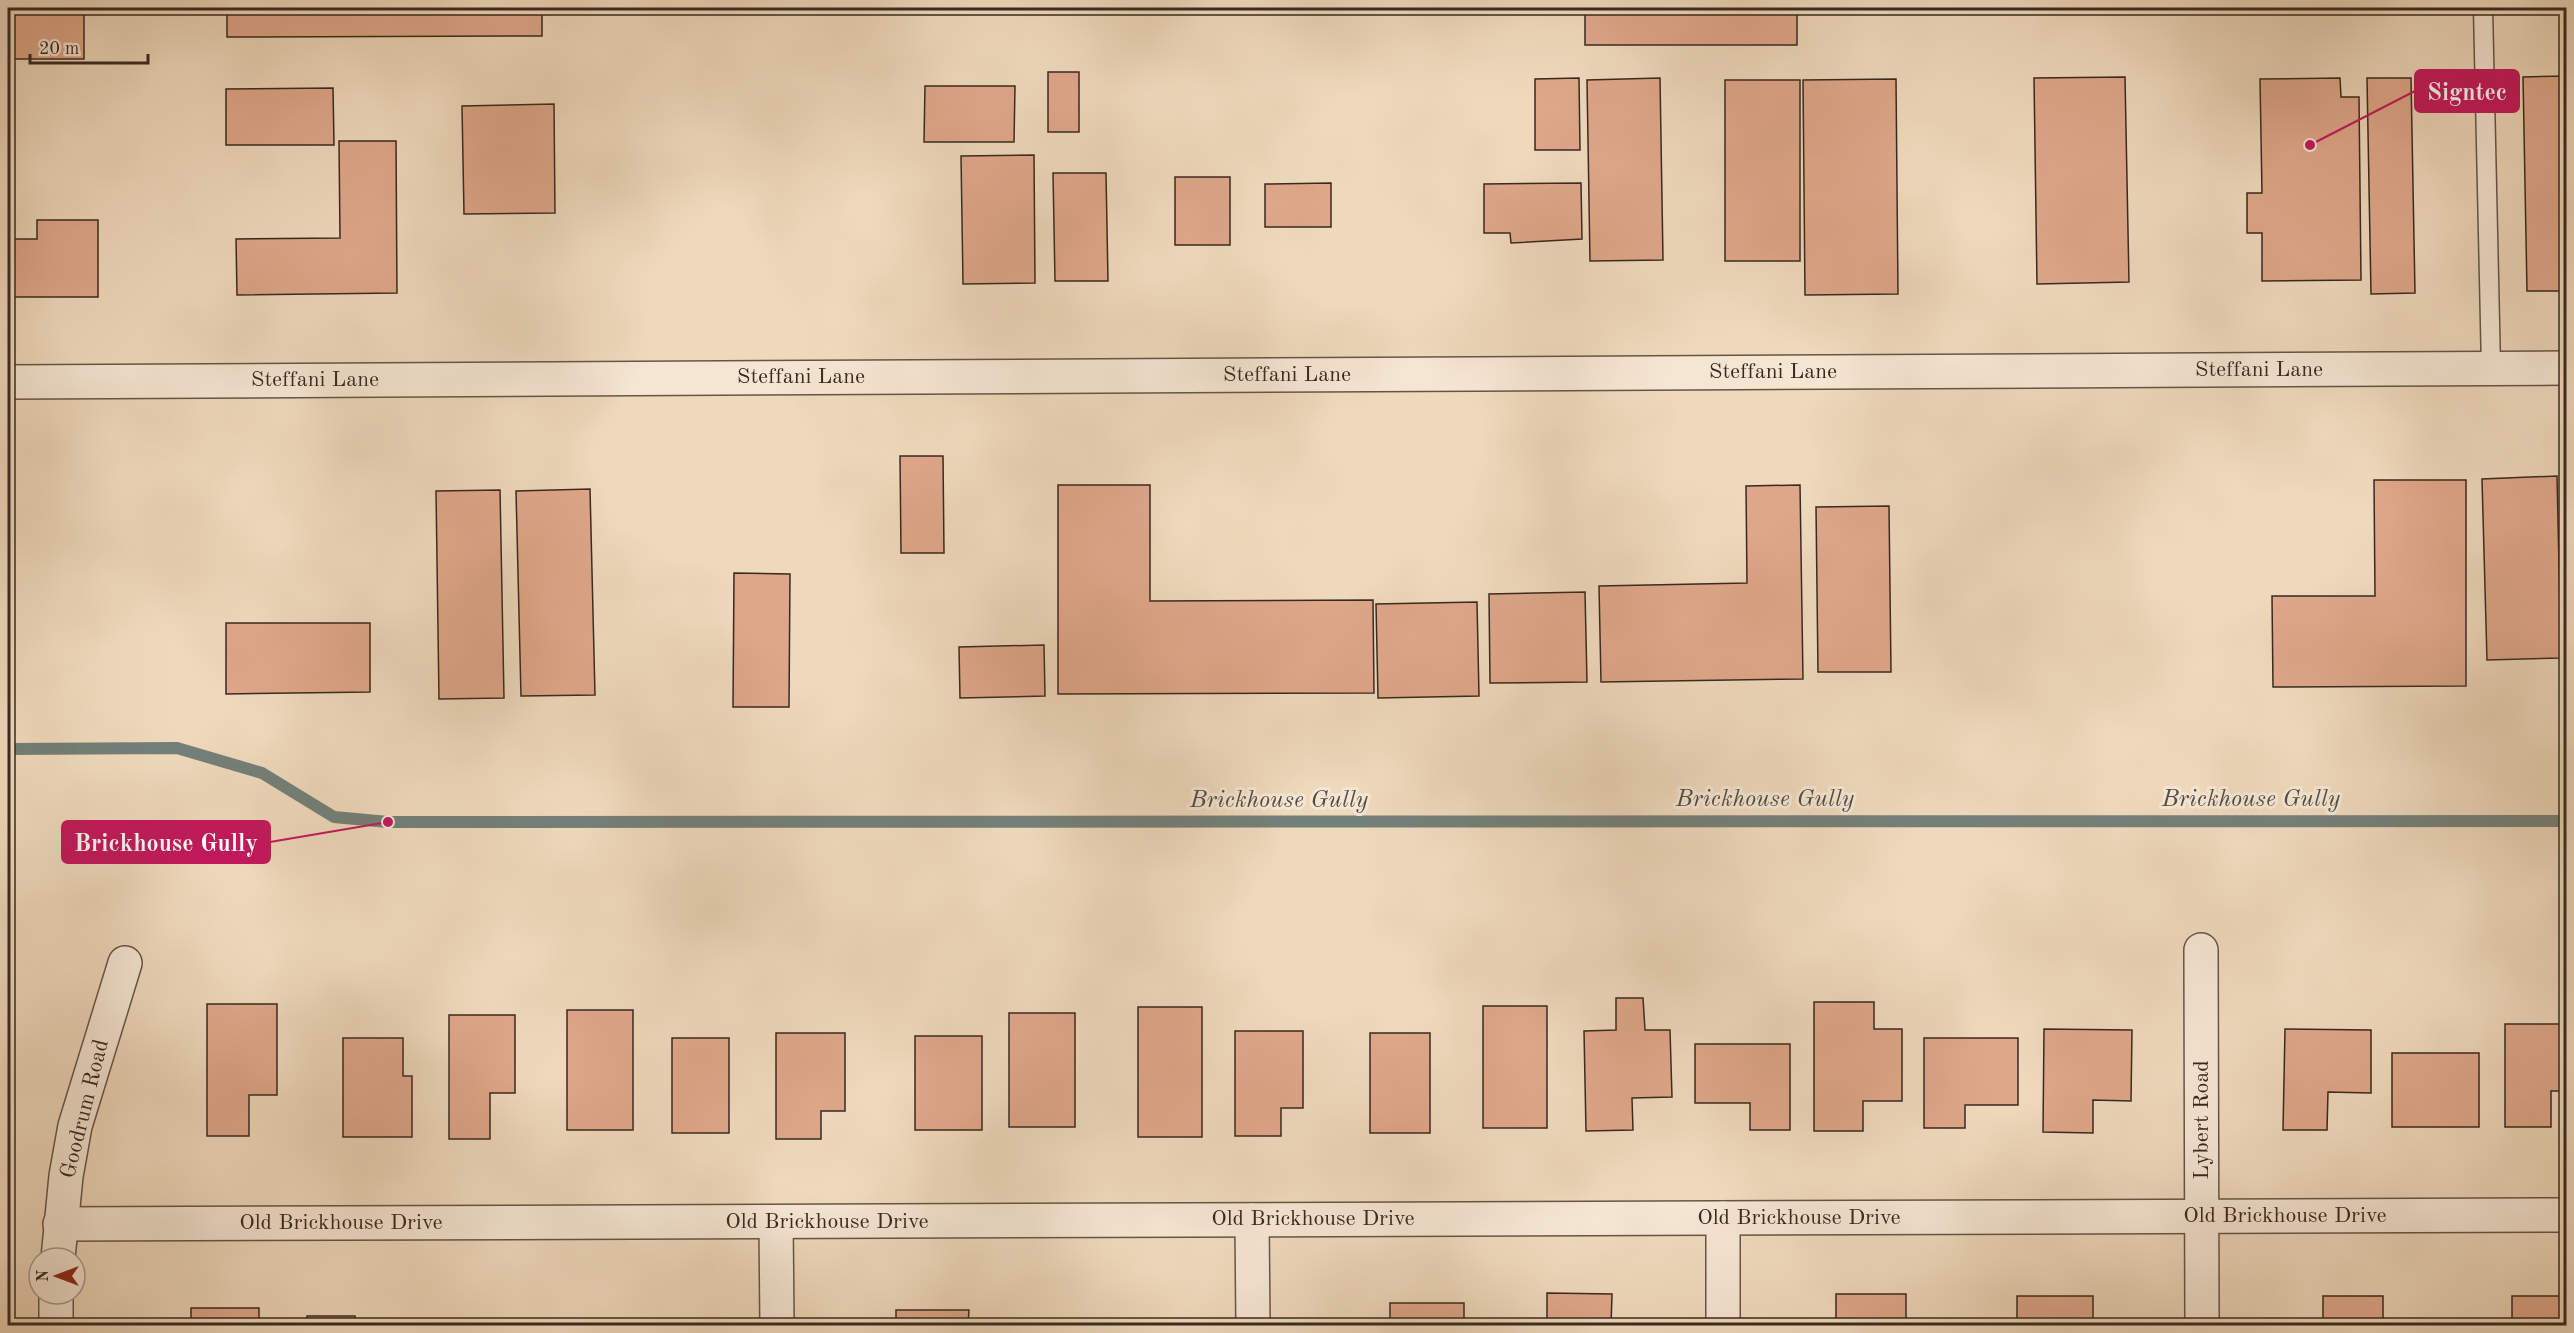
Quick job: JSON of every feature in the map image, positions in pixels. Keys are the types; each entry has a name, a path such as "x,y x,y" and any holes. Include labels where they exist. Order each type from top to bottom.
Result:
{"street":[{"name":"Steffani Lane","path":"8,382 2566,368"},
{"name":"Lybert Road","path":"2201,950 2202,1326"},
{"name":"Goodrum Road","path":"59,1246 75,1126 125,963"},
{"name":"Old Brickhouse Drive","path":"60,1224 2566,1215"},
{"path":"1723,1218 1724,1326"},
{"path":"1252,1220 1253,1326"},
{"path":"776,1222 777,1326"},
{"path":"56,1306 56,1326"}],"lane":[{"path":"2483,8 2491,368"}],"building":[{"path":"8,8 84,8 84,59 8,59"},
{"path":"227,8 542,8 542,36 227,37"},
{"path":"1585,8 1797,8 1797,45 1585,45"},
{"path":"1048,72 1079,72 1079,132 1048,132"},
{"path":"2566,76 2566,291 2527,291 2523,77"},
{"path":"2125,77 2129,282 2037,284 2034,78"},
{"path":"1579,78 1580,150 1535,150 1535,79"},
{"path":"1660,78 1663,260 1590,261 1587,80"},
{"path":"2340,78 2341,97 2359,97 2361,280 2262,281 2262,233 2247,233 2247,193 2262,193 2260,79"},
{"path":"2367,78 2411,78 2415,293 2371,294"},
{"path":"1896,79 1898,294 1805,295 1803,80"},
{"path":"1725,80 1800,80 1800,261 1725,261"},
{"path":"925,86 1015,86 1014,142 924,142"},
{"path":"333,88 334,145 226,145 226,89"},
{"path":"554,104 555,213 464,214 462,106"},
{"path":"339,141 396,141 397,293 237,295 236,239 340,238"},
{"path":"1034,155 1035,283 963,284 961,156"},
{"path":"1053,173 1106,173 1108,281 1055,281"},
{"path":"1175,177 1230,177 1230,245 1175,245"},
{"path":"1331,183 1331,227 1265,227 1265,184"},
{"path":"1581,183 1582,239 1511,243 1510,233 1484,233 1484,184"},
{"path":"37,220 98,220 98,297 8,297 8,239 37,239"},
{"path":"900,456 943,456 944,553 901,553"},
{"path":"2557,476 2561,658 2487,660 2482,479"},
{"path":"2374,480 2466,480 2466,686 2273,687 2272,596 2375,596"},
{"path":"1058,485 1150,485 1150,601 1373,600 1374,693 1058,694"},
{"path":"1800,485 1803,679 1601,682 1599,586 1747,583 1746,486"},
{"path":"590,489 595,695 521,696 516,491"},
{"path":"500,490 504,698 439,699 436,491"},
{"path":"1889,506 1891,672 1818,672 1816,507"},
{"path":"734,573 790,574 789,707 733,707"},
{"path":"1585,592 1587,682 1490,683 1489,594"},
{"path":"1477,602 1479,696 1378,698 1376,604"},
{"path":"226,623 370,623 370,692 226,694"},
{"path":"1044,645 1045,696 960,698 959,647"},
{"path":"1616,998 1643,998 1645,1030 1670,1030 1672,1097 1632,1098 1633,1130 1586,1131 1584,1031 1616,1030"},
{"path":"1814,1002 1874,1002 1874,1029 1902,1029 1902,1101 1863,1101 1863,1131 1814,1131"},
{"path":"207,1004 277,1004 277,1095 249,1095 249,1136 207,1136"},
{"path":"1483,1006 1547,1006 1547,1128 1483,1128"},
{"path":"1138,1007 1202,1007 1202,1137 1138,1137"},
{"path":"567,1010 633,1010 633,1130 567,1130"},
{"path":"1009,1013 1075,1013 1075,1127 1009,1127"},
{"path":"449,1015 515,1015 515,1093 490,1093 490,1139 449,1139"},
{"path":"2505,1024 2566,1024 2566,1091 2551,1091 2551,1127 2505,1127"},
{"path":"2044,1029 2132,1030 2131,1101 2093,1100 2093,1133 2043,1132"},
{"path":"2285,1029 2371,1030 2371,1093 2328,1092 2327,1130 2283,1130"},
{"path":"1235,1031 1303,1031 1303,1108 1281,1108 1281,1136 1235,1136"},
{"path":"776,1033 845,1033 845,1111 821,1111 821,1139 776,1139"},
{"path":"1370,1033 1430,1033 1430,1133 1370,1133"},
{"path":"915,1036 982,1036 982,1130 915,1130"},
{"path":"343,1038 403,1038 403,1076 412,1076 412,1137 343,1137"},
{"path":"672,1038 729,1038 729,1133 672,1133"},
{"path":"1924,1038 2018,1038 2018,1105 1965,1105 1965,1128 1924,1128"},
{"path":"1695,1044 1790,1044 1790,1130 1750,1130 1750,1103 1695,1103"},
{"path":"2392,1053 2479,1053 2479,1127 2392,1127"},
{"path":"1547,1293 1612,1294 1611,1326 1547,1326"},
{"path":"1836,1294 1906,1294 1906,1326 1836,1326"},
{"path":"2017,1296 2093,1296 2093,1326 2017,1326"},
{"path":"2323,1296 2383,1296 2383,1326 2323,1326"},
{"path":"2512,1296 2566,1296 2566,1326 2512,1326"},
{"path":"1390,1303 1464,1303 1464,1326 1390,1326"},
{"path":"191,1308 259,1308 259,1326 191,1326"},
{"path":"896,1310 969,1310 968,1326 896,1326"},
{"path":"307,1316 355,1316 355,1326 307,1326"},
{"path":"424,1319 499,1319 499,1326 424,1326"},
{"path":"635,1321 687,1321 687,1326 635,1326"}],"waterway":[{"name":"Brickhouse Gully","path":"8,749 177,748 262,773 334,817 388,822 2566,821"}],"place":[{"name":"Signtec","path":"2310,145"},
{"name":"Brickhouse Gully","path":"388,822"}]}
